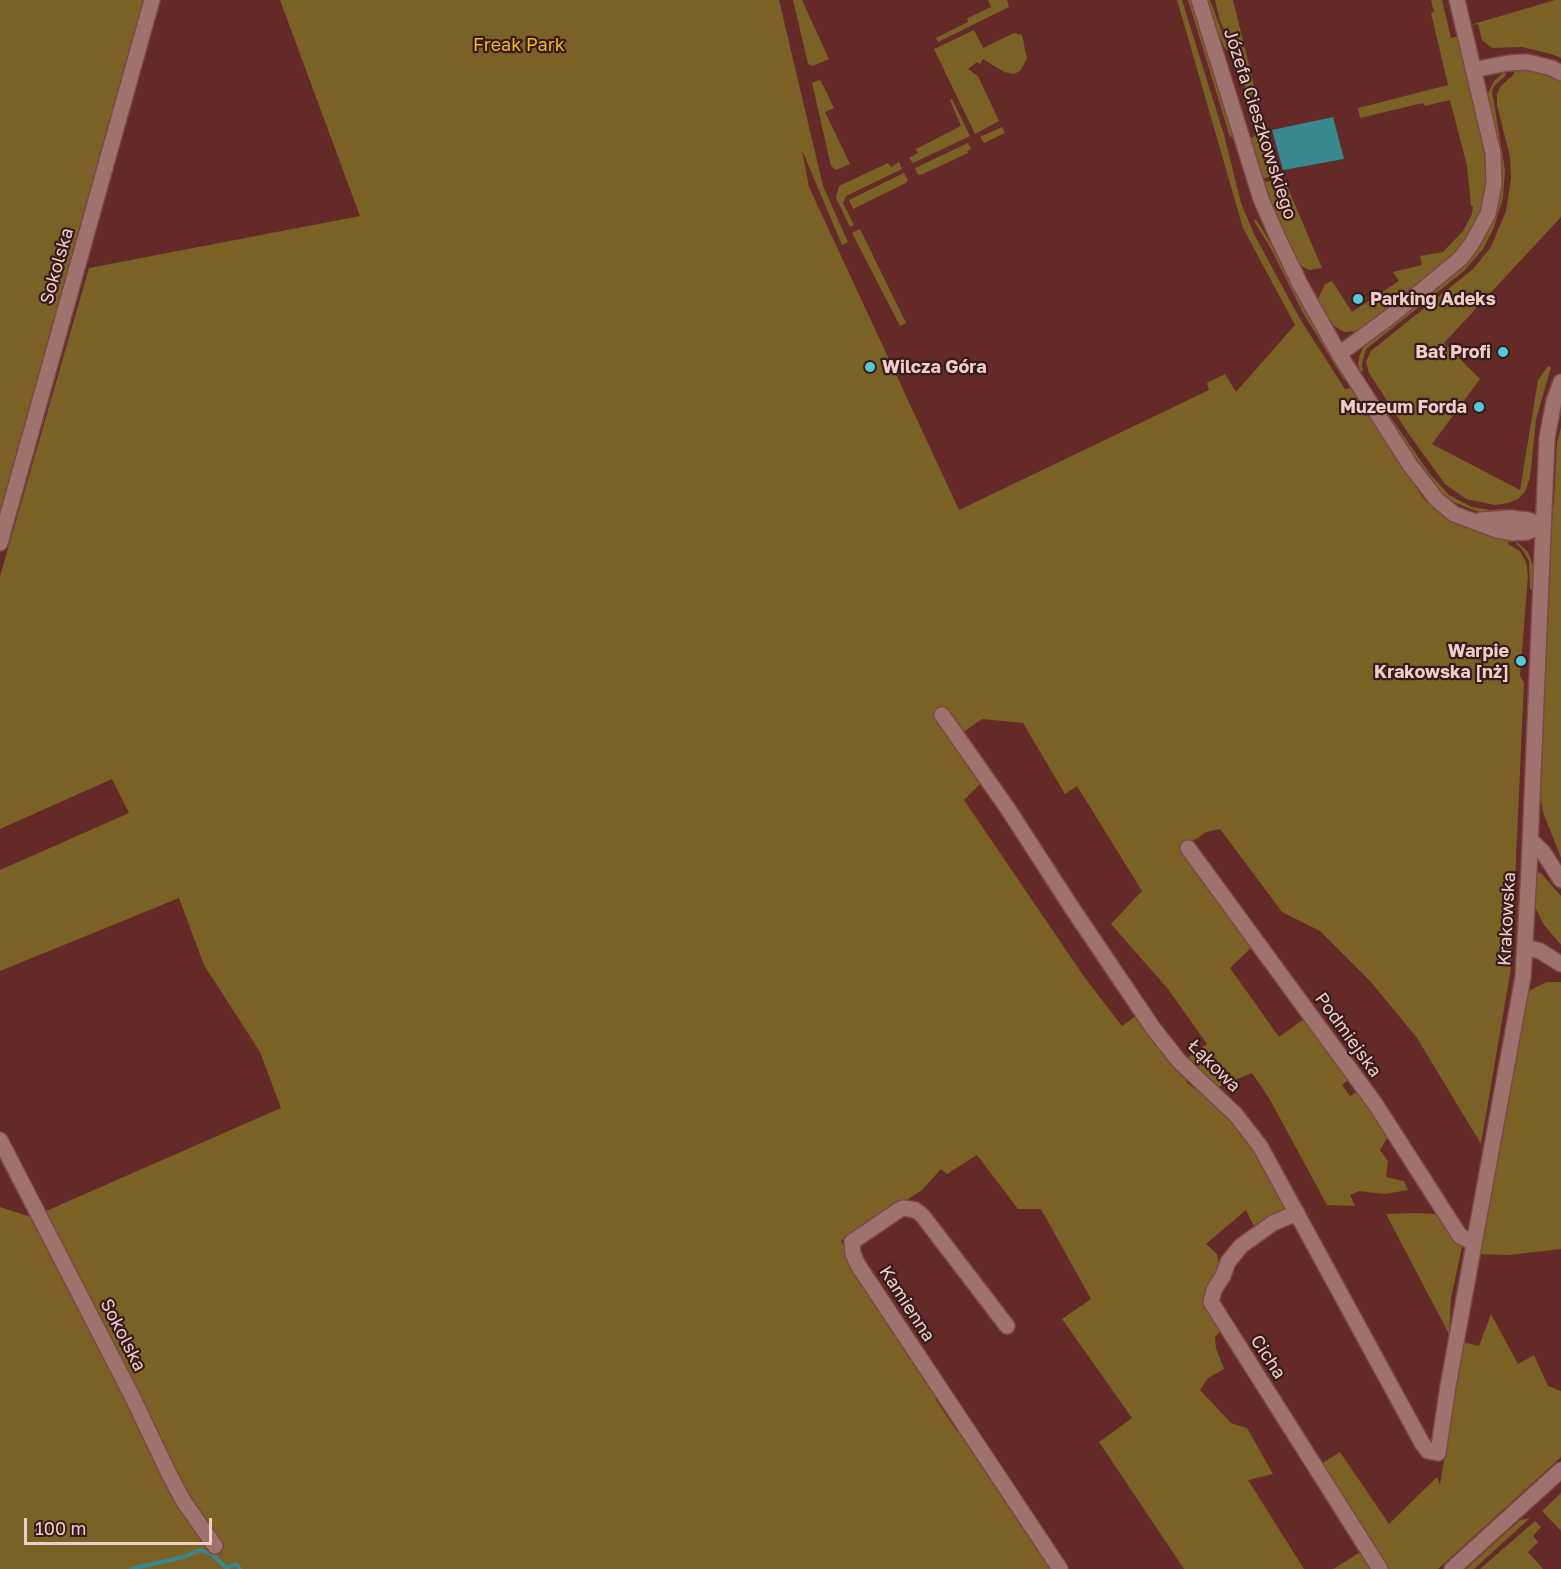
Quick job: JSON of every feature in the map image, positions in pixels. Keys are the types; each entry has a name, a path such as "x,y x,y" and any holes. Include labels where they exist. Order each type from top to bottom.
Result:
{"street":[{"name":"Sokolska","path":"1,533 152,0"},
{"name":"Józefa Cieszkowskiego","path":"1199,0 1261,199 1300,284 1339,354 1424,485 1454,514 1497,530 1512,533 1527,532 1543,526"},
{"path":"1339,354 1387,319 1460,259 1481,228 1492,199 1494,170 1488,132 1457,0"},
{"path":"1473,70 1527,62 1561,73"},
{"name":"Krakowska","path":"1438,1453 1448,1386 1523,976 1531,840 1547,438 1554,401 1561,382"},
{"name":"Łąkowa","path":"942,715 1008,809 1132,999 1179,1061 1248,1129 1260,1146 1422,1443 1428,1451 1438,1453"},
{"path":"1531,840 1543,852 1561,880"},
{"name":"Podmiejska","path":"1188,848 1376,1106 1460,1236 1474,1243"},
{"path":"1526,947 1540,951 1561,964"},
{"name":"Sokolska","path":"0,1140 132,1396 165,1467 184,1502 215,1546"},
{"name":"Kamienna","path":"1007,1326 922,1215 915,1210 903,1208 899,1210 852,1242 853,1254 858,1265 1060,1569"},
{"name":"Cicha","path":"1296,1213 1273,1223 1241,1246 1228,1262 1214,1290 1211,1302 1380,1569"},
{"path":"1452,1569 1561,1470"}],"green space":[{"path":"0,0 145,0 0,520"},
{"name":"Freak Park","path":"280,0 779,0 823,186 848,242 842,245 802,150 809,187 959,510 1209,390 1207,383 1225,374 1236,392 1295,325 1243,228 1177,0 1182,0 1224,135 1241,203 1254,234 1300,319 1345,389 1353,388 1423,498 1434,509 1455,523 1510,537 1508,544 1520,551 1526,562 1528,576 1520,676 1524,683 1511,968 1481,1144 1417,1038 1371,982 1320,931 1282,912 1220,829 1206,832 1183,848 1253,946 1230,968 1279,1037 1304,1019 1352,1077 1342,1085 1350,1096 1360,1090 1389,1135 1380,1150 1388,1161 1386,1177 1404,1181 1408,1190 1385,1194 1359,1191 1350,1195 1355,1206 1327,1205 1269,1098 1252,1073 1213,1089 1185,1060 1207,1044 1168,989 1111,924 1142,891 1077,786 1065,794 1023,723 982,719 956,737 985,779 964,800 1085,978 1122,1026 1136,1016 1184,1071 1187,1083 1231,1114 1243,1128 1288,1208 1254,1226 1246,1210 1206,1244 1217,1254 1221,1274 1209,1289 1222,1329 1215,1337 1216,1348 1224,1369 1208,1378 1200,1390 1231,1423 1247,1428 1273,1474 1248,1480 1304,1569 1184,1569 1099,1442 1132,1418 1062,1319 1091,1299 1041,1209 1018,1209 977,1155 947,1174 941,1169 922,1190 841,1241 854,1268 935,1394 936,1400 956,1430 963,1435 1054,1569 0,1569 0,1207 34,1218 281,1108 260,1052 204,965 179,898 0,971 0,870 129,813 112,779 0,829 0,576 89,268 360,216"},
{"path":"793,0 802,0 829,59 813,66 808,64"},
{"path":"988,0 1007,0 1009,7 938,42 936,38 968,22 967,18 991,7"},
{"path":"1188,0 1192,0 1233,136 1230,137"},
{"path":"1206,0 1210,0 1228,48 1226,50 1212,20"},
{"path":"1215,0 1233,0 1265,130 1281,171 1277,175 1261,179 1248,139 1255,136 1245,87 1232,46 1220,21"},
{"path":"1431,0 1442,0 1451,38 1459,36 1485,159 1486,178 1482,206 1469,235 1451,256 1405,296 1359,331 1344,332 1328,322 1317,301 1325,284 1332,281 1352,312 1399,281 1393,272 1422,265 1420,256 1443,252 1463,231 1472,214 1473,206 1471,206 1467,166 1450,100 1425,106 1423,103 1360,118 1358,108 1448,85 1431,13 1434,12"},
{"path":"1561,0 1561,58 1522,47 1492,48 1482,40 1478,24 1470,25"},
{"path":"974,30 983,48 1014,33 1022,35 1027,59 1020,71 1014,74 1004,72 983,59 980,64 977,62 968,69 978,76 999,121 975,134 934,49"},
{"path":"1514,70 1531,71 1561,82 1561,217 1444,343 1480,379 1432,444 1520,490 1538,380 1548,366 1551,367 1536,420 1530,478 1525,492 1518,499 1495,505 1466,499 1445,484 1369,373 1366,362 1371,351 1473,269 1491,247 1506,211 1511,179 1510,157 1497,105 1497,94 1500,87 1514,74"},
{"path":"1505,71 1506,75 1492,91 1505,170 1503,198 1493,230 1483,249 1464,271 1366,349 1362,364 1363,371 1360,372 1358,363 1365,344 1460,270 1478,250 1488,232 1496,214 1502,180 1502,162 1488,93 1494,81"},
{"path":"819,80 834,108 825,112 850,164 836,170 831,166 812,83"},
{"path":"952,99 970,136 913,163 909,158 918,153 916,149 961,126 950,100"},
{"path":"1002,127 1005,133 984,143 980,137"},
{"path":"968,143 971,149 967,151 968,153 918,175 915,168"},
{"path":"899,162 902,169 846,196 843,203 854,225 850,227 836,198 839,186 888,163 891,167"},
{"path":"904,173 908,180 906,183 853,209 849,200"},
{"path":"1284,179 1322,268 1309,270 1297,264 1263,183"},
{"path":"1256,219 1273,247 1304,309 1347,378 1344,380 1302,311 1270,247 1254,221"},
{"path":"860,229 906,323 900,326 852,233"},
{"path":"1387,412 1430,474 1449,495 1472,507 1490,510 1508,509 1509,512 1492,514 1476,511 1451,501 1434,486 1404,445 1388,418"},
{"path":"1561,427 1561,858 1543,812 1539,784 1551,531 1557,443"},
{"path":"1517,542 1528,552 1533,565 1534,590 1530,590 1529,561 1516,544"},
{"path":"1541,873 1561,896 1561,945 1544,925 1534,905 1535,874"},
{"path":"1547,982 1561,982 1561,1249 1509,1255 1479,1254 1526,992"},
{"path":"1386,1214 1435,1214 1446,1222 1462,1247 1451,1298 1449,1334"},
{"path":"1491,1314 1518,1364 1534,1355 1548,1386 1561,1391 1561,1457 1438,1569 1388,1569 1321,1464 1340,1452 1389,1524 1437,1477 1440,1485 1463,1342 1479,1346"},
{"path":"1561,1493 1561,1531 1542,1511"},
{"path":"1530,1518 1474,1569 1466,1569 1520,1520"},
{"path":"1535,1521 1541,1527 1533,1536 1538,1542 1528,1552 1543,1569 1480,1569"},
{"path":"1364,1550 1376,1569 1333,1569"}],"water":[{"path":"1333,117 1344,159 1283,170 1272,130"}],"waterway":[{"path":"131,1569 184,1557 200,1550 212,1554 226,1568 236,1564 240,1569"}],"place":[{"name":"Parking Adeks","path":"1358,299"},
{"name":"Bat Profi","path":"1503,352"},
{"name":"Wilcza Góra","path":"870,367"},
{"name":"Muzeum Forda","path":"1479,407"},
{"name":"Warpie Krakowska [nż]","path":"1521,661"}]}
